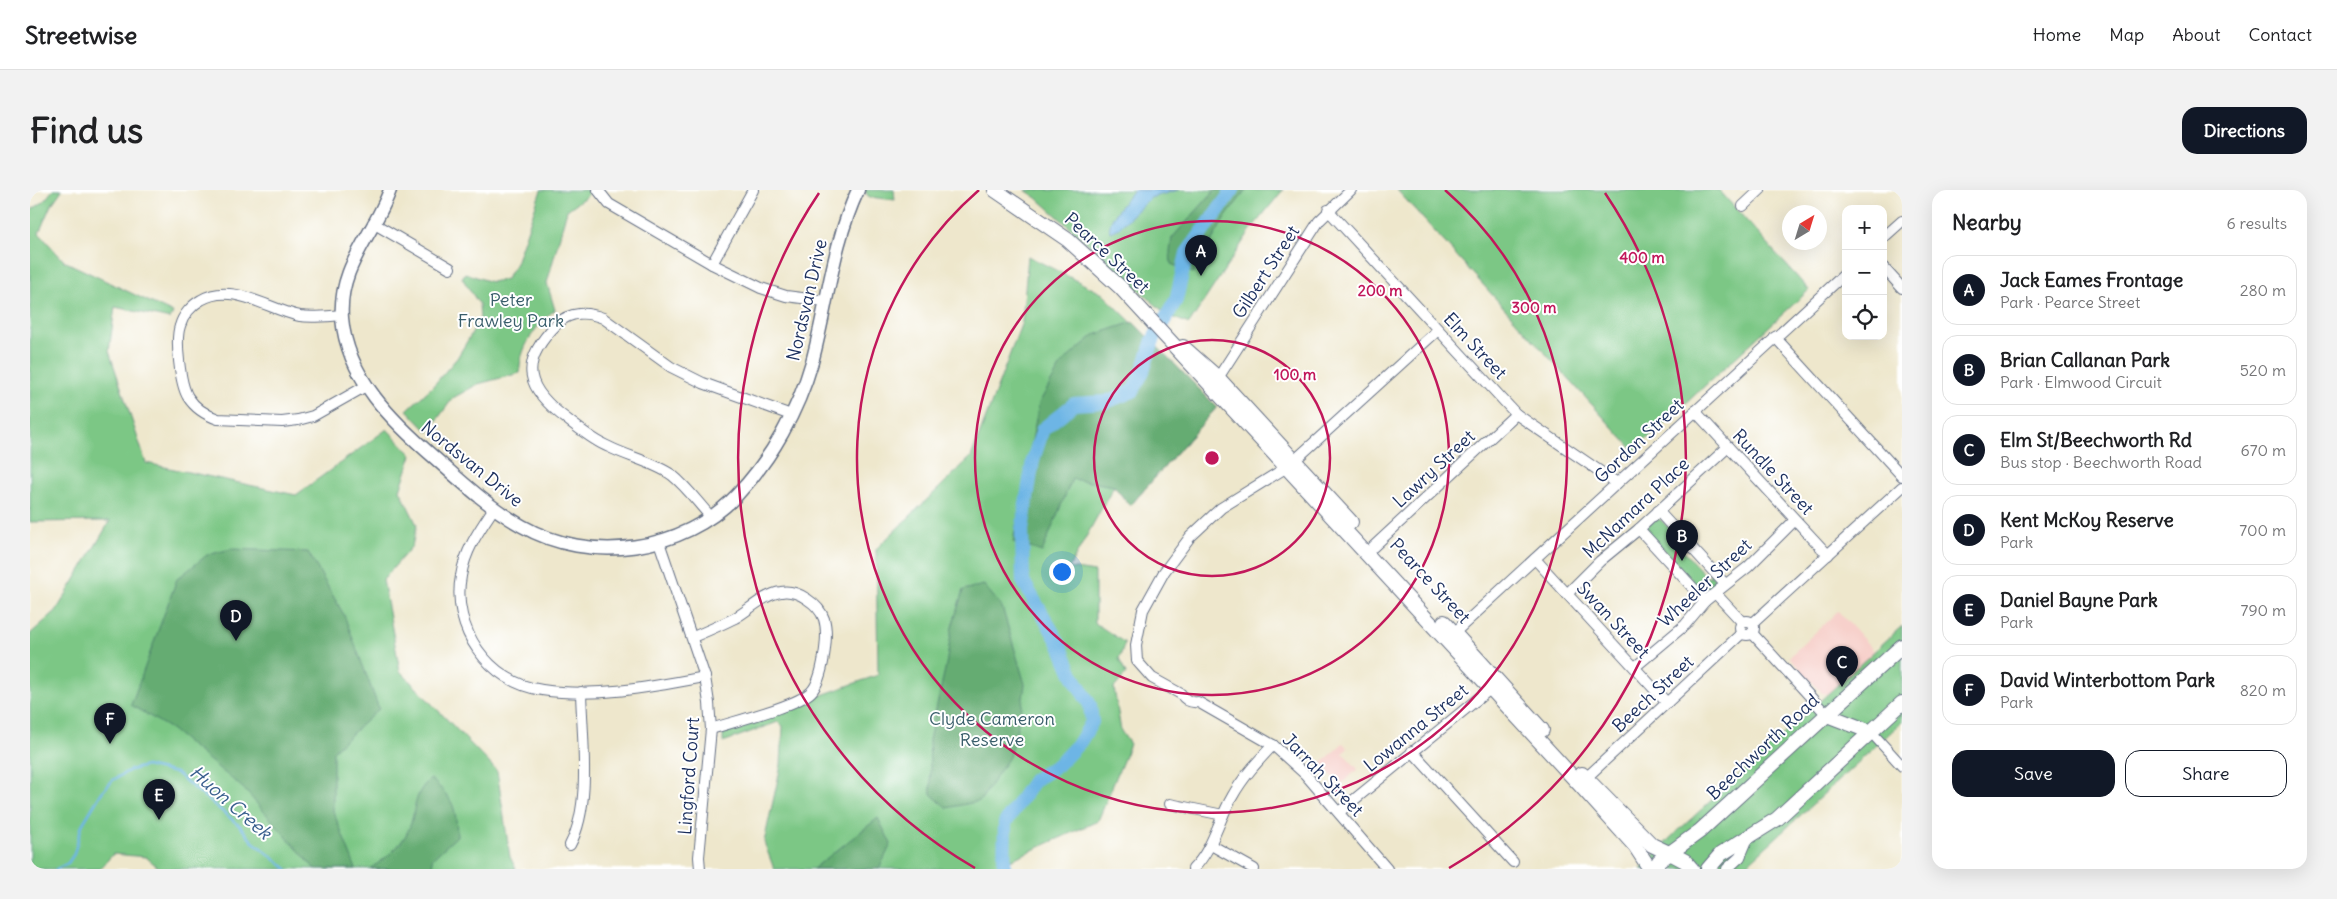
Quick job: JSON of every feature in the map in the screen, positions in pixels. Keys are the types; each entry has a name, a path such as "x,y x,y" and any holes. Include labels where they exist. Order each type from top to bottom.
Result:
{"main road":[{"name":"Pearce Street","path":"995,190 1068,240 1120,287 1163,334 1183,347 1583,782 1635,846 1650,869"},
{"name":"Pearce Street","path":"1291,464 1373,547 1450,636"},
{"name":"Beechworth Road","path":"1655,869 1659,860 1700,831 1902,646"},
{"path":"1708,869 1721,854 1777,819 1902,703"},
{"path":"1827,714 1871,732"},
{"name":"Pearce Street","path":"1583,782 1652,845 1684,860 1692,869"}],"street":[{"name":"Nordsvan Drive","path":"390,190 349,267 342,315 349,352 366,386 403,429 494,508 523,527 549,538 576,546 603,549 631,548 659,542 680,534 711,517 736,496 760,468 786,427 811,364 836,247 858,190"},
{"path":"598,190 609,204 712,264 760,288 786,296 825,301"},
{"path":"712,264 753,190"},
{"name":"Gilbert Street","path":"1215,382 1328,210 1351,190"},
{"path":"1743,206 1760,190"},
{"name":"Elm Street","path":"1328,210 1516,414 1617,483"},
{"path":"1887,234 1902,221"},
{"path":"373,223 450,268"},
{"path":"1887,272 1902,288"},
{"name":"Gordon Street","path":"1450,636 1842,276"},
{"path":"342,315 300,316 229,293 216,294 202,299 185,315 178,331 184,388 194,404 209,416 282,422 313,416 366,386"},
{"path":"711,517 672,475 606,446 545,403 534,384 531,367 536,352 544,340 561,320 580,314 592,314 603,318 671,367 703,383 791,415"},
{"name":"Jarrah Street","path":"1387,869 1305,774 1273,744 1198,702 1193,703 1152,678 1140,666 1136,654 1140,628 1146,621 1149,602 1164,572 1190,537 1221,508 1291,464 1438,330"},
{"path":"1775,338 1902,476"},
{"name":"Rundle Street","path":"1695,411 1828,555"},
{"name":"Lawry Street","path":"1373,547 1516,414"},
{"name":"McNamara Place","path":"1567,594 1600,561 1639,529 1728,447"},
{"name":"Beech Street","path":"1583,782 1902,486"},
{"path":"494,508 473,540 460,576 460,611 464,627 484,658 496,670 529,687 542,690 581,692 638,689 705,677"},
{"path":"1658,511 1725,584"},
{"name":"Wheeler Street","path":"1635,667 1685,625 1705,601 1751,564 1795,520"},
{"path":"1639,529 1705,601"},
{"name":"Lingford Court","path":"659,542 705,677 711,729 699,857 700,869"},
{"name":"Swan Street","path":"1535,559 1667,703"},
{"path":"693,638 736,618 773,594 784,591 807,599 820,612 825,624 826,632 820,675 817,686 810,694 776,708 711,729"},
{"path":"1716,594 1827,714"},
{"name":"Lowanna Street","path":"1339,812 1494,685"},
{"path":"570,845 576,833 581,811 581,692"},
{"path":"1871,732 1902,766"},
{"path":"1193,869 1211,845 1223,815 1240,783 1273,744"},
{"path":"1412,751 1513,862"},
{"path":"1170,804 1223,815"},
{"path":"1727,869 1740,857 1748,838"},
{"path":"1211,845 1254,869"},
{"path":"1708,869 1713,869"}],"shaded area":[{"path":"1838,611 1874,651 1827,694 1822,693 1789,657"},
{"path":"1343,743 1348,748 1343,753 1358,769 1340,785 1321,764"}],"green space":[{"path":"53,190 62,190 50,207 39,233 64,261 173,313 170,319 115,307 109,351 146,463 296,495 387,429 412,455 400,490 417,525 412,546 383,580 400,671 497,771 510,857 516,869 160,869 146,857 113,854 100,869 30,869 30,634 56,611 110,521 30,522 30,211 43,202"},
{"name":"Peter Frawley Park","path":"541,190 587,190 588,195 567,210 547,283 555,310 535,330 525,346 520,364 520,373 478,384 453,398 428,432 407,410 432,387 457,358 480,320 479,304 462,278 465,273 491,282 506,279 516,263"},
{"path":"864,190 894,190 895,200 869,197"},
{"path":"1025,190 1283,190 1252,228 1189,324 1167,315 1037,198"},
{"path":"1215,190 1246,190 1225,218 1193,273 1171,264 1172,238"},
{"path":"1397,190 1719,190 1809,290 1634,451"},
{"name":"Clyde Cameron Reserve","path":"1028,256 1103,294 1217,407 1130,506 1114,486 1069,568 1095,572 1095,623 1125,643 1119,659 1126,674 1114,688 1121,731 1130,744 1098,821 1008,861 1008,869 774,869 764,842 781,765 783,726 778,722 723,742 723,730 878,675 876,549 971,457 1022,322"},
{"path":"1133,322 1217,407 1130,506 1114,486 1072,479 1042,552 1013,542 1039,403 1063,362 1094,335"},
{"path":"1656,519 1661,520 1682,541 1682,550 1706,576 1710,577 1710,572 1718,582 1711,591 1705,594 1647,533 1647,526"},
{"path":"231,549 308,552 344,615 379,709 333,751 333,811 356,869 315,869 243,788 171,729 131,705 177,579 207,555"},
{"path":"984,585 1002,607 1025,684 1021,713 1009,757 980,801 947,808 931,794 929,740 946,665 952,627 963,590"},
{"path":"1902,626 1902,722 1742,869 1641,869 1668,840"},
{"path":"431,779 445,793 452,804 456,817 457,836 432,859 433,869 370,869 401,843 411,824 418,796 425,784"},
{"path":"878,818 891,844 879,869 813,869"}],"water":[{"path":"1134,190 1178,190 1150,198 1119,228 1110,232 1111,221 1114,215"}],"waterway":[{"path":"1004,869 1005,823 1034,780 1059,764 1080,742 1092,722 1090,705 1072,674 1059,643 1023,581 1022,530 1033,460 1043,429 1074,404 1106,402 1133,391 1143,371 1153,340 1176,300 1187,253 1233,190"},
{"name":"Huon Creek","path":"56,869 68,863 74,854 82,825 102,792 113,780 130,770 146,766 176,773 240,826 252,841 287,869"}],"place":[{"name":"Jack Eames Frontage","path":"1201,276"},
{"name":"Brian Callanan Park","path":"1682,561"},
{"name":"Kent McKoy Reserve","path":"236,641"},
{"name":"Elm St/Beechworth Rd","path":"1842,687"},
{"name":"David Winterbottom Park","path":"110,744"},
{"name":"Daniel Bayne Park","path":"159,820"}]}
